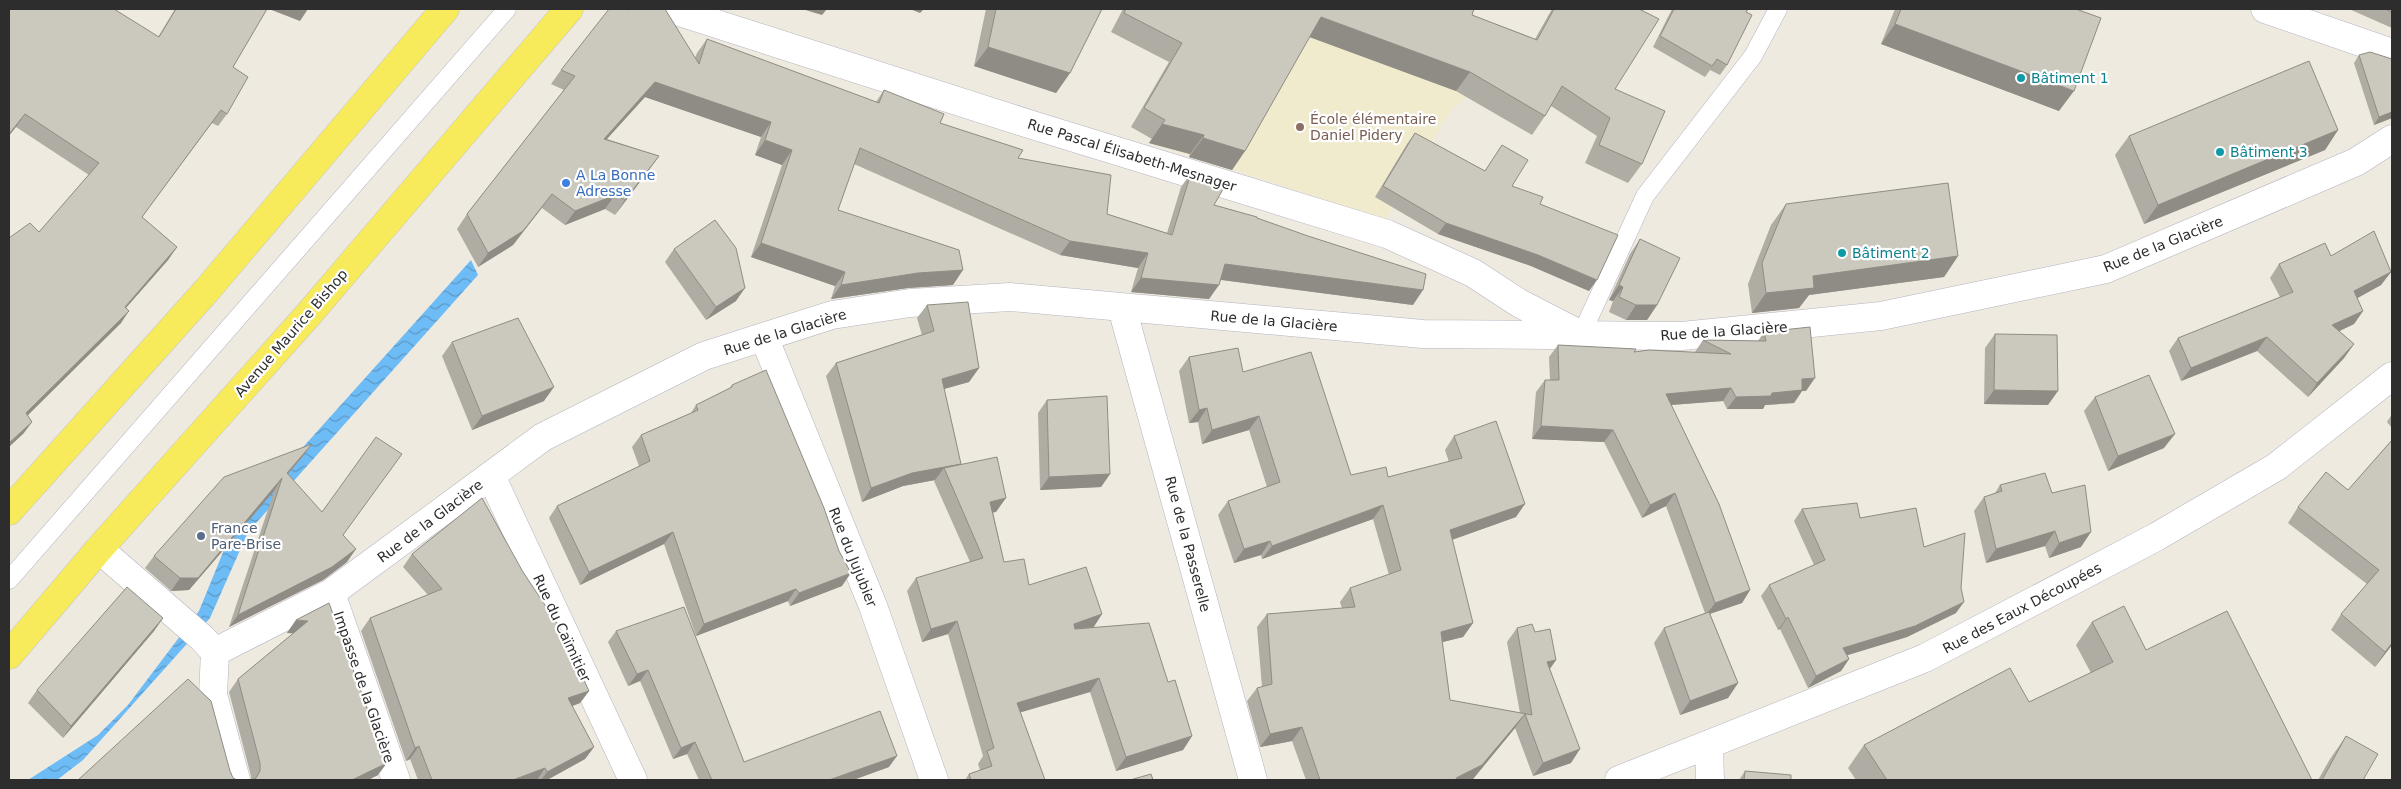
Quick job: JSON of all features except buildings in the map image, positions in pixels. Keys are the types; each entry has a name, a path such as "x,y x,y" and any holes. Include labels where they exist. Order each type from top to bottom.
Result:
{"main road":[{"path":"9,511 207,290 445,9"},
{"name":"Avenue Maurice Bishop","path":"9,654 99,549 308,315 569,9"}],"street":[{"name":"Rue Pascal Élisabeth-Mesnager","path":"670,9 1029,124 1387,234 1473,273 1519,302 1581,335"},
{"path":"2266,9 2392,53"},
{"name":"Rue de la Glacière","path":"208,645 331,594 543,437 704,356 832,315 910,303 1010,296 1122,308 1423,334 1682,336 1881,316 2106,269 2356,162 2392,139"},
{"name":"Rue de la Passerelle","path":"1122,308 1253,780"},
{"name":"Rue du Jujubier","path":"764,337 872,606 934,780"},
{"name":"Rue des Eaux Découpées","path":"1619,780 1709,746 1925,658 2156,537 2276,468 2392,376"},
{"name":"Rue du Caïmitier","path":"491,476 633,780"},
{"path":"99,549 208,645 213,695 236,780"},
{"name":"Impasse de la Glacière","path":"331,594 396,780"},
{"path":"1709,746 1710,780"}],"lane":[{"path":"9,580 507,9"},
{"path":"1581,335 1645,196 1753,56 1778,9"}],"shaded area":[{"name":"École élémentaire Daniel Pidery","path":"1229,9 1394,9 1468,96 1451,110 1389,212 1387,220 1163,147"}],"water":[{"path":"471,260 478,275 248,532 210,618 83,760 57,780 28,780 98,735 128,705 199,611 235,523"}],"place":[{"name":"Bâtiment 1","path":"2021,78"},
{"name":"École élémentaire Daniel Pidery","path":"1300,127"},
{"name":"Bâtiment 3","path":"2220,152"},
{"name":"A La Bonne Adresse","path":"566,183"},
{"name":"Bâtiment 2","path":"1842,253"},
{"name":"France Pare-Brise","path":"201,536"}]}
